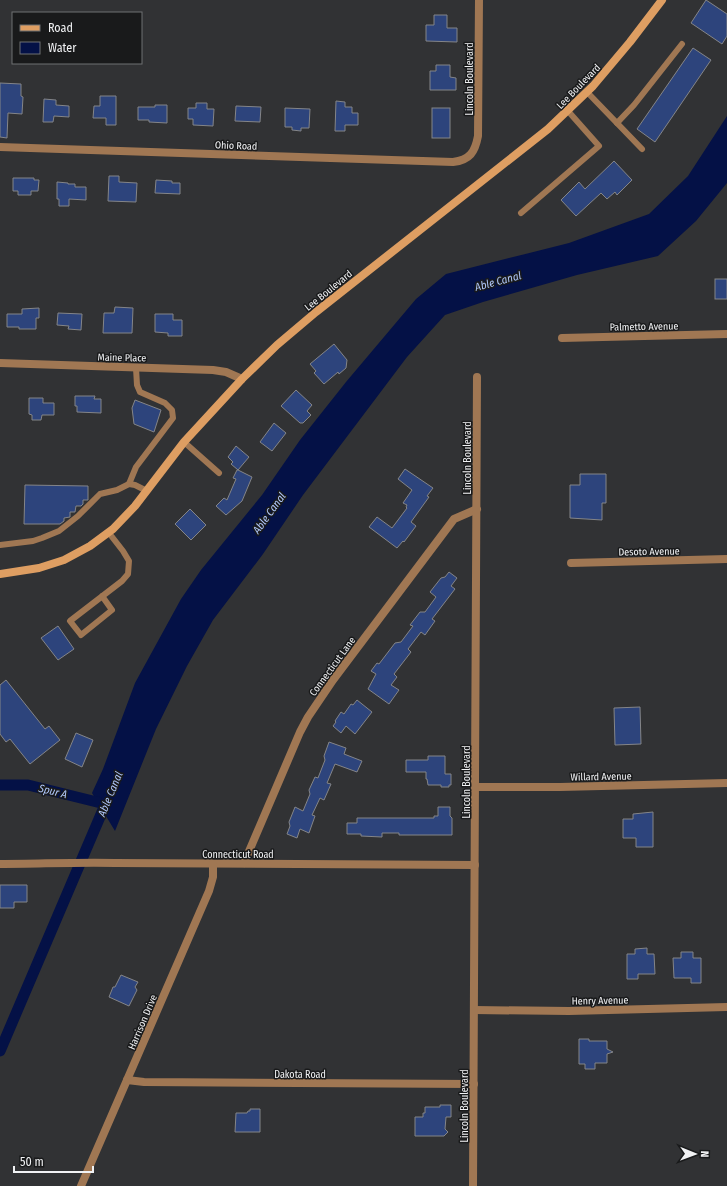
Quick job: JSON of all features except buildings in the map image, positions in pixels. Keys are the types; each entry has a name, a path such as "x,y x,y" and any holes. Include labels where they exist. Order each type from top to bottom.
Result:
{"main road":[{"name":"Lee Boulevard","path":"0,574 39,568 64,560 90,546 109,533 147,491 184,442 212,410 277,345 316,312 506,163 568,111 613,63 662,0"}],"street":[{"name":"Lincoln Boulevard","path":"469,156 476,148 478,136 480,0"},
{"name":"Ohio Road","path":"0,147 453,162 461,161 469,156"},
{"name":"Palmetto Avenue","path":"562,338 727,334"},
{"name":"Maine Place","path":"0,363 213,370 226,372 242,379"},
{"name":"Lincoln Boulevard","path":"473,1186 477,377"},
{"name":"Connecticut Lane","path":"244,863 300,732 308,717 333,680 454,518 477,509"},
{"name":"Desoto Avenue","path":"571,563 727,559"},
{"name":"Willard Avenue","path":"476,787 560,787 727,783"},
{"name":"Connecticut Road","path":"0,864 244,863 318,865 475,865"},
{"name":"Harrison Drive","path":"81,1186 209,891 213,878 213,864"},
{"name":"Henry Avenue","path":"474,1010 562,1011 727,1007"},
{"name":"Dakota Road","path":"127,1080 144,1082 474,1084"}],"lane":[{"path":"617,123 634,105 682,44"},
{"path":"587,92 642,149"},
{"path":"522,212 599,146 568,111"},
{"path":"130,484 136,467 173,418 172,410 166,403 140,392 137,385 136,368"},
{"path":"184,442 219,472"},
{"path":"0,545 33,541 58,531 78,516 100,494 117,490 130,484 147,491"},
{"path":"102,596 112,610 81,635 70,621 102,596 122,581 128,574 130,567 129,561 123,551 109,533"}],"water":[{"path":"727,116 727,183 696,221 658,256 577,275 483,302 445,315 407,357 303,495 263,554 213,620 187,666 156,729 115,831 92,793 103,769 135,683 181,599 201,570 262,495 300,440 346,382 416,299 446,274 569,243 649,214 688,176"}],"waterway":[{"name":"Spur A","path":"0,785 28,785 105,804"},
{"name":"Able Canal","path":"0,1051 108,798"}]}
